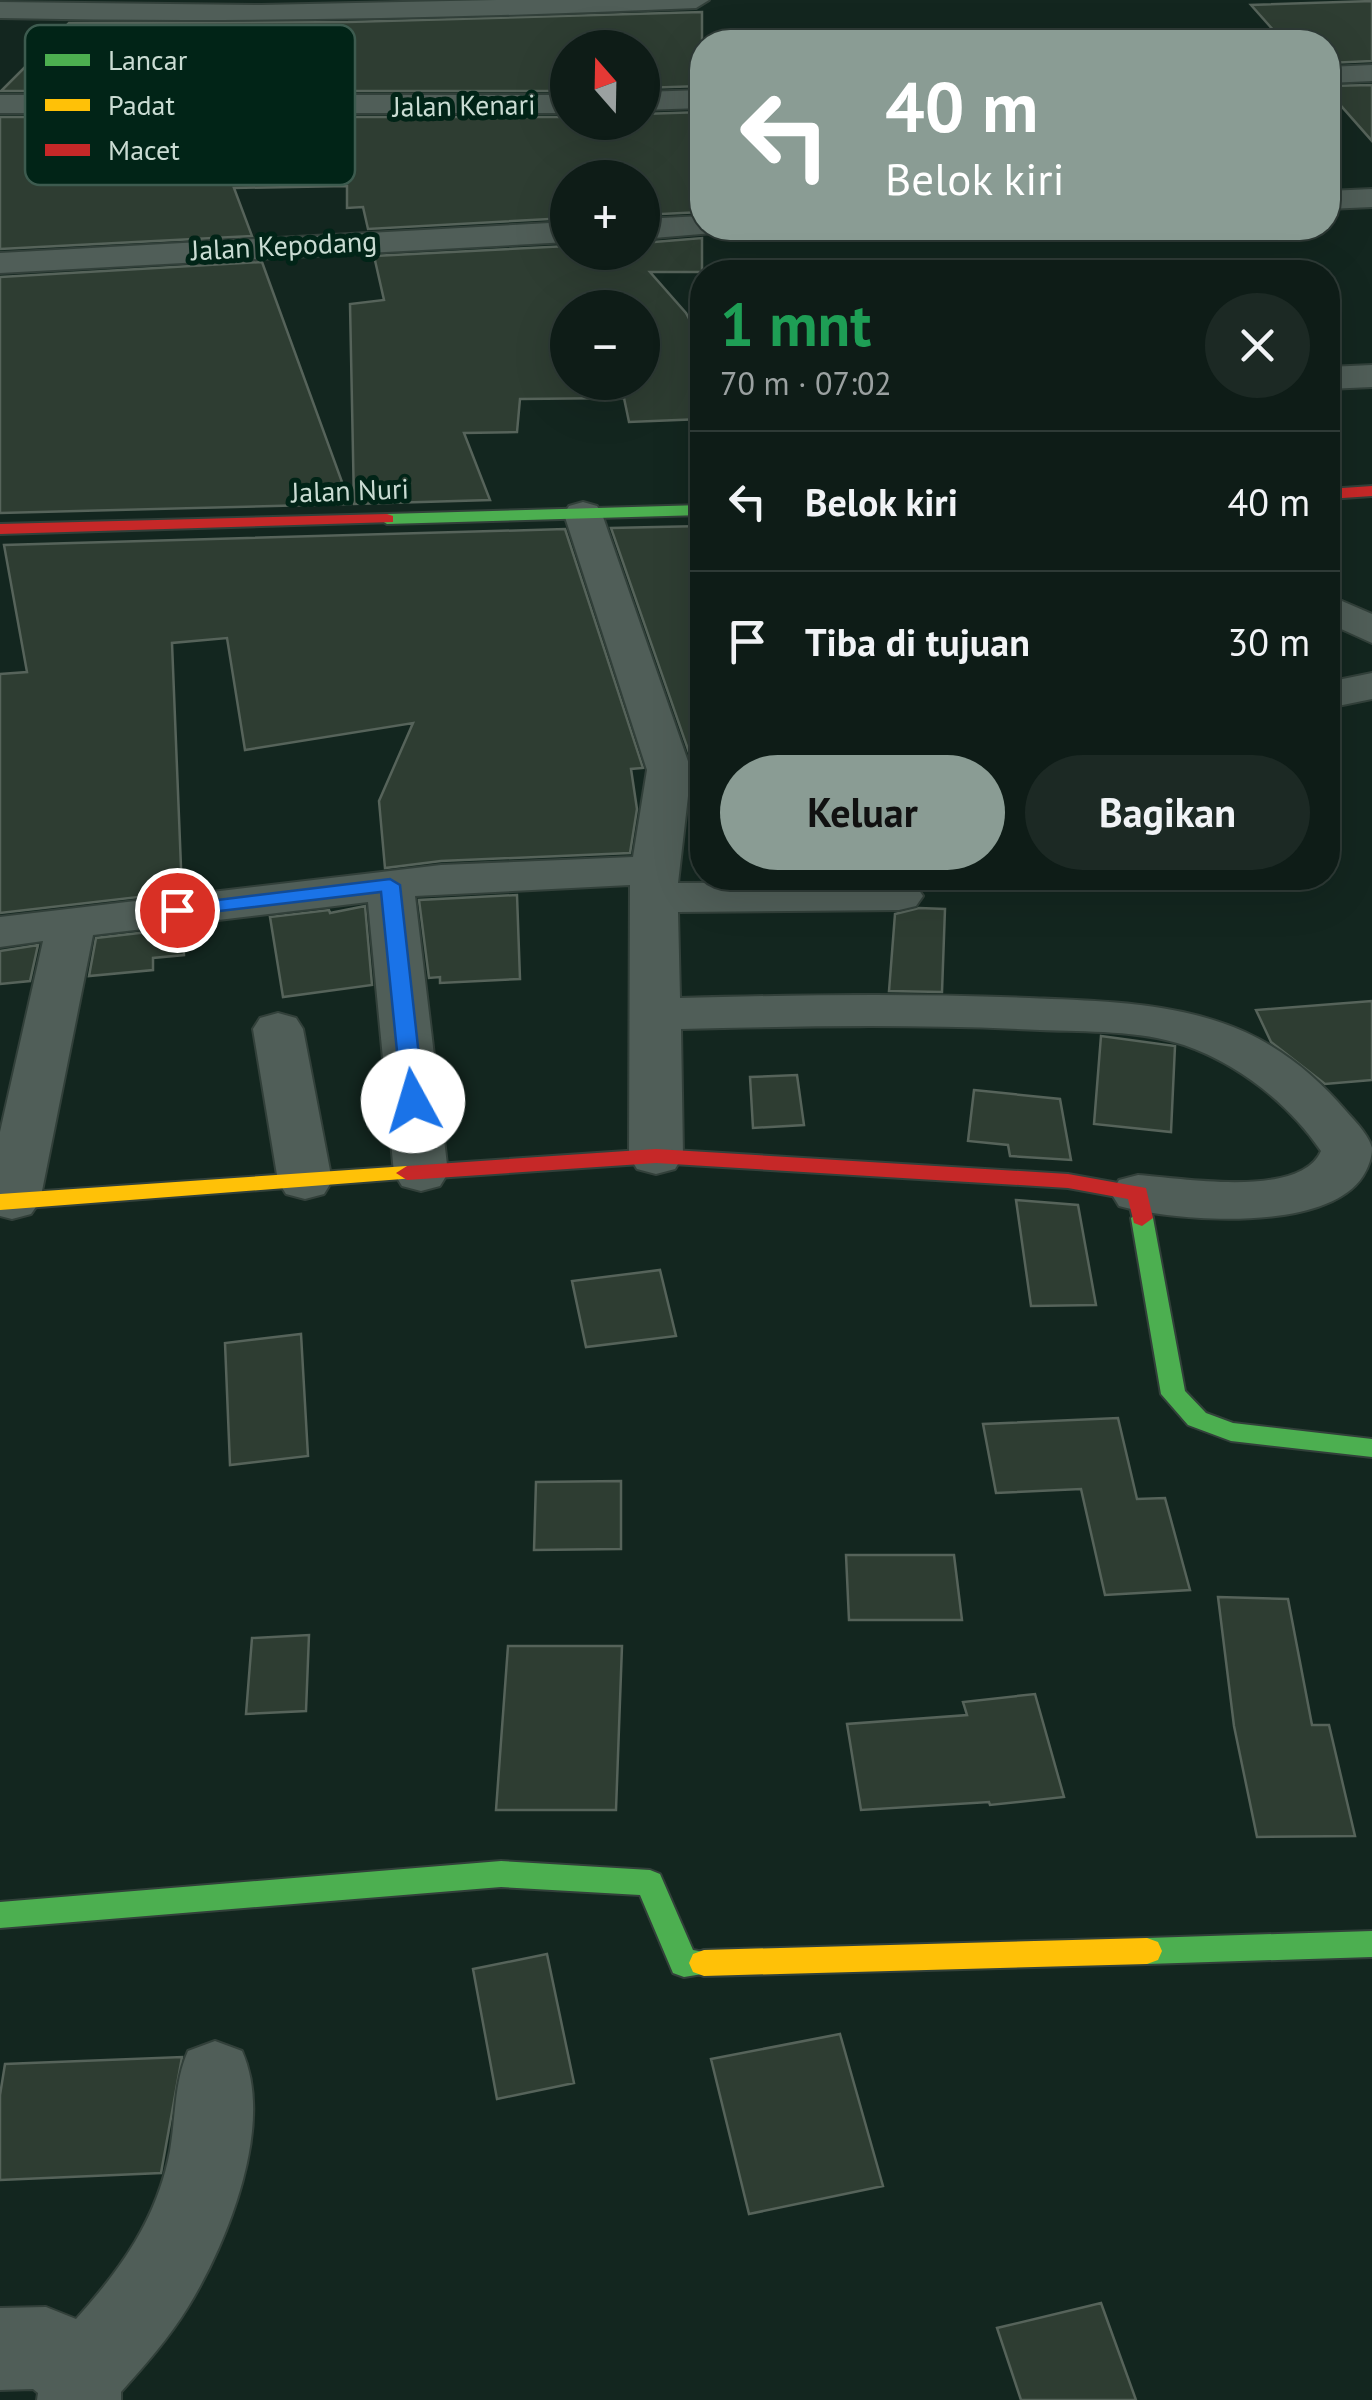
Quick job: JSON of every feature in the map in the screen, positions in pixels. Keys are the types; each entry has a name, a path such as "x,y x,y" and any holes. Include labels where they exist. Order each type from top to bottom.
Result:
{"street":[{"path":"0,10 161,15 696,0"},
{"path":"1340,74 1372,73"},
{"path":"660,100 690,99"},
{"name":"Jalan Kenari","path":"355,104 550,104"},
{"path":"1340,199 1372,198"},
{"path":"660,228 690,227"},
{"name":"Jalan Kepodang","path":"0,263 550,233"},
{"path":"1340,377 1372,376"},
{"path":"1340,493 1372,491"},
{"name":"Jalan Nuri","path":"0,529 690,510"},
{"path":"583,514 686,770 653,884 656,1156"},
{"path":"1340,614 1372,631"},
{"path":"1340,693 1372,686"},
{"path":"390,885 421,1172"},
{"path":"0,932 390,885 690,886"},
{"path":"776,890 898,896"},
{"path":"71,924 6,1202 656,1156 1068,1181 1138,1193 1230,1198 1280,1196 1314,1189 1336,1176 1348,1151 1333,1127 1280,1076 1256,1060 1204,1035 1155,1023 924,1008 654,1014"},
{"path":"278,1028 304,1181"},
{"path":"1138,1193 1173,1394 1198,1418 1231,1432 1372,1448"},
{"path":"0,1915 500,1874 650,1884 684,1964 1372,1944"},
{"path":"0,2349 46,2348 80,2388 160,2279 187,2223 216,2118 215,2076"}],"building":[{"path":"1372,1 1372,61 1340,62 1340,30 1273,30 1251,5"},
{"path":"702,12 702,30 690,30 690,86 660,87 660,30 550,30 550,91 355,91 355,25 69,23 348,22"},
{"path":"25,67 25,91 1,91"},
{"path":"1372,85 1372,141 1340,105 1340,86"},
{"path":"690,112 690,213 660,214 660,160 550,160 550,219 368,229 363,207 347,208 347,186 234,188 252,236 0,249 0,117 25,117 25,185 355,185 355,117 550,117 550,140 660,140 660,113"},
{"path":"702,240 702,260 690,260 690,272 650,272 690,320 690,419 629,422 624,400 660,400 660,290 550,290 550,399 520,399 517,432 464,433 490,500 354,504 350,304 384,300 374,256 550,247 550,270 660,270 660,242"},
{"path":"262,262 350,504 0,513 0,277"},
{"path":"690,526 690,755 611,528"},
{"path":"565,529 643,768 631,769 637,809 630,853 441,861 385,868 379,801 413,723 245,750 227,638 172,643 182,892 0,913 0,674 27,672 4,545"},
{"path":"517,895 520,979 440,983 440,977 429,978 419,900"},
{"path":"365,906 372,985 283,997 270,917"},
{"path":"919,908 945,909 942,992 889,991 895,914"},
{"path":"183,928 184,955 153,958 153,970 89,976 96,938"},
{"path":"38,945 30,981 0,984 0,951"},
{"path":"1372,1001 1372,1080 1325,1084 1271,1042 1256,1010"},
{"path":"1101,1036 1175,1046 1171,1132 1094,1124"},
{"path":"797,1075 804,1125 753,1128 750,1077"},
{"path":"974,1090 1060,1099 1071,1160 1010,1156 1008,1145 968,1141"},
{"path":"1016,1200 1078,1205 1096,1305 1031,1306"},
{"path":"660,1270 676,1336 586,1347 572,1281"},
{"path":"301,1334 308,1456 230,1465 225,1343"},
{"path":"1118,1418 1137,1499 1165,1498 1190,1590 1105,1595 1081,1489 996,1493 983,1424"},
{"path":"621,1481 621,1549 534,1550 536,1482"},
{"path":"846,1555 954,1555 962,1620 849,1620"},
{"path":"1218,1597 1288,1599 1312,1725 1329,1725 1355,1836 1257,1837 1234,1726"},
{"path":"309,1635 306,1711 246,1714 252,1638"},
{"path":"508,1646 622,1646 616,1810 496,1810"},
{"path":"1035,1694 1064,1797 990,1805 989,1802 861,1810 847,1724 967,1715 963,1702"},
{"path":"547,1954 574,2083 497,2099 473,1969"},
{"path":"840,2034 883,2186 749,2214 711,2059"},
{"path":"182,2057 161,2173 0,2180 0,2095 5,2064"},
{"path":"1101,2303 1136,2400 1021,2400 997,2328"}],"traffic: fast":[{"path":"387,519 690,510"},
{"path":"1142,1218 1173,1394 1197,1419 1231,1432 1372,1448"},
{"path":"0,1915 501,1874 650,1883 684,1964 704,1963"},
{"path":"1147,1951 1372,1944"}],"traffic: slow":[{"path":"0,1202 407,1173"},
{"path":"704,1963 1147,1951"}],"traffic: jam":[{"path":"1340,493 1372,491"},
{"path":"0,529 387,519"},
{"path":"407,1173 656,1156 1068,1181 1138,1193 1142,1218"}],"route":[{"path":"177,910 390,885 413,1101"}]}
